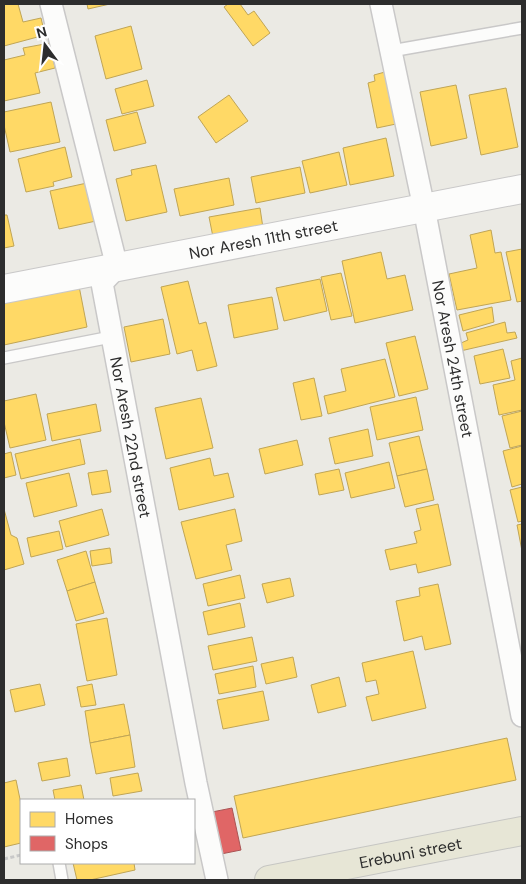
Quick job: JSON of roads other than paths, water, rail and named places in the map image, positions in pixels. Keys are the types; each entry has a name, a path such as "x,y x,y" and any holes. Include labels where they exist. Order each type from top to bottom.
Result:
{"main road":[{"name":"Erebuni street","path":"269,880 522,831"}],"street":[{"path":"51,4 117,267"},
{"name":"Nor Aresh 24th street","path":"381,4 424,208 522,716"},
{"name":"Nor Aresh 11th street","path":"4,289 522,189"},
{"name":"Nor Aresh 22nd street","path":"117,267 102,282 194,773 217,880"}],"lane":[{"path":"391,51 522,28"},
{"path":"4,358 111,337"},
{"path":"59,864 62,880"}]}
